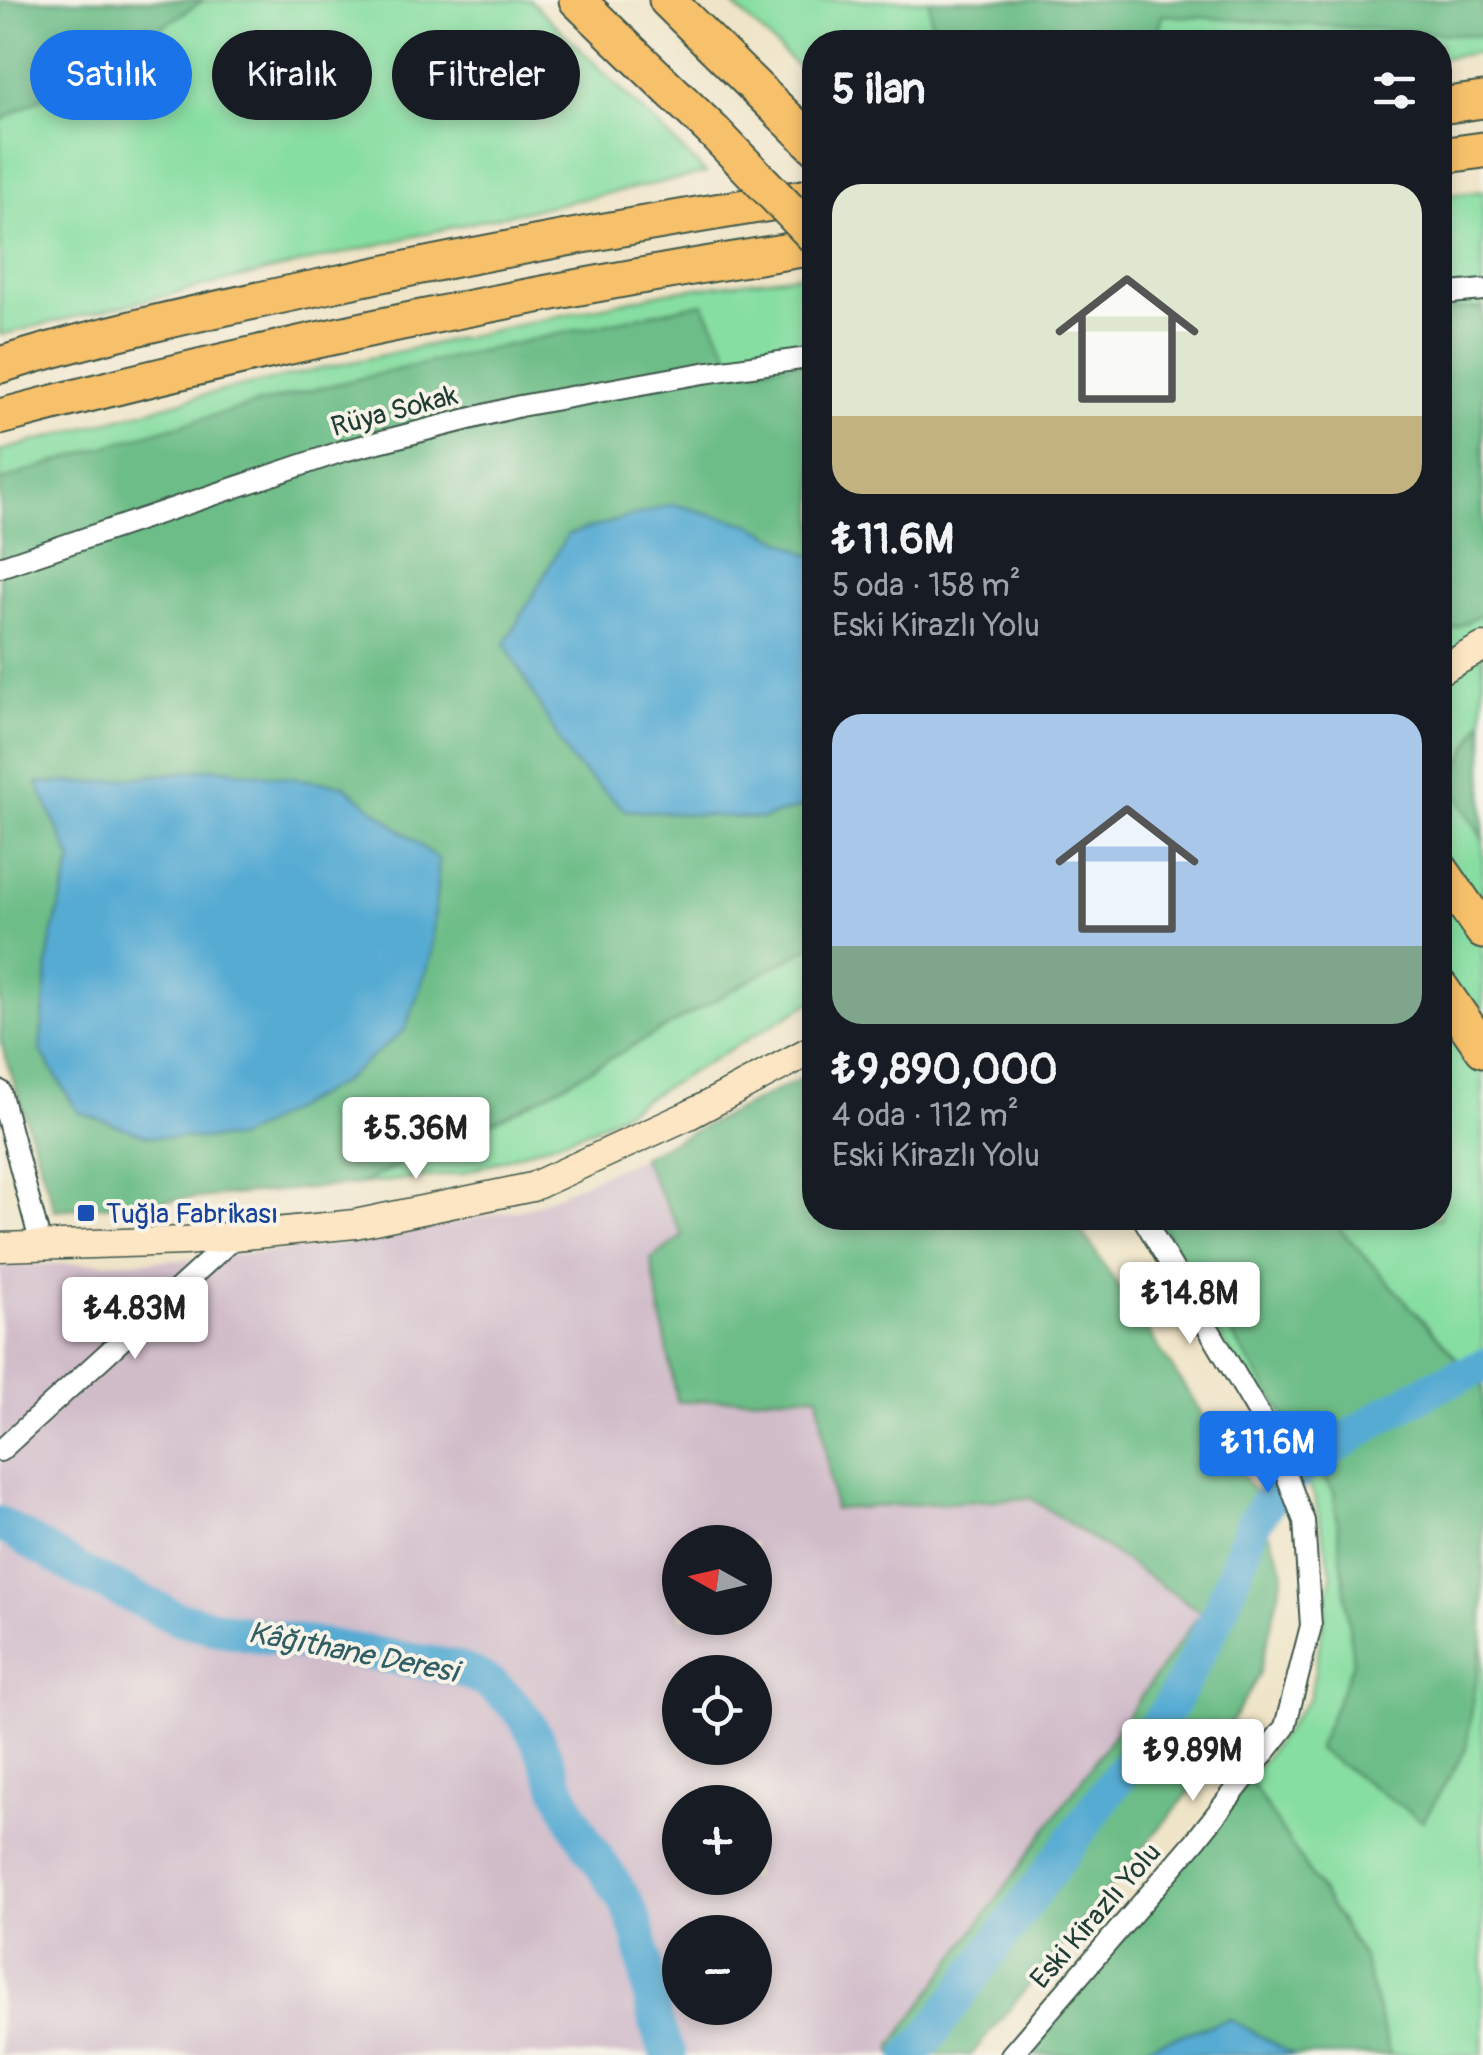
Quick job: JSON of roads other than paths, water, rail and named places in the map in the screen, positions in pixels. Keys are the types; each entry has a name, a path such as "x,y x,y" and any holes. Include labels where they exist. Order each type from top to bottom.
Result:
{"highway":[{"path":"578,0 802,224"},
{"path":"667,0 802,132"},
{"path":"1452,104 1483,100"},
{"path":"1452,154 1483,150"},
{"path":"1452,174 1483,170"},
{"path":"0,365 181,316 369,276 802,198"},
{"path":"0,418 188,367 320,337 622,277 802,249"},
{"path":"1452,886 1483,930"},
{"path":"1452,1004 1483,1049"}],"main road":[{"path":"1452,664 1483,647"},
{"path":"0,1246 185,1241 355,1224 532,1187 689,1115 802,1055"}],"street":[{"path":"1452,293 1483,290"},
{"name":"Rüya Sokak","path":"0,567 343,450 520,406 802,359"},
{"path":"0,1090 41,1246"},
{"name":"Eski Kirazlı Yolu","path":"1011,2055 1196,1840 1285,1727 1311,1626 1304,1521 1278,1453 1150,1230"},
{"path":"0,1451 236,1236"}],"water":[{"path":"673,504 752,525 802,551 802,807 762,819 625,810 571,761 505,644 567,535"},
{"path":"215,768 343,785 439,860 431,957 405,1030 342,1082 237,1139 150,1137 78,1112 40,1050 50,944 72,860 37,783 98,782"},
{"path":"1230,2019 1294,2055 1118,2055"}],"waterway":[{"name":"Kâğıthane Deresi","path":"911,2055 928,2038 1170,1706 1221,1609 1252,1525 1273,1495 1300,1469 1382,1416 1483,1366"},
{"name":"Kâğıthane Deresi","path":"0,1524 85,1574 177,1618 233,1631 454,1667 483,1680 505,1696 536,1737 569,1811 632,1916 653,2009 669,2055"}],"place":[{"name":"Tuğla Fabrikası","path":"86,1213"}]}
